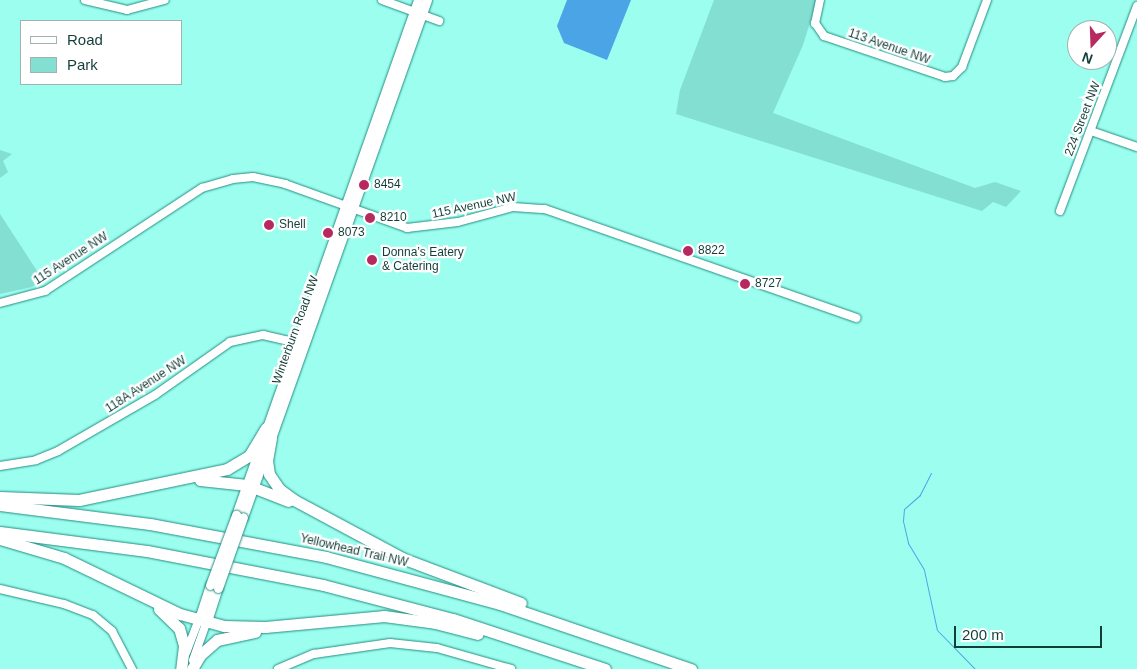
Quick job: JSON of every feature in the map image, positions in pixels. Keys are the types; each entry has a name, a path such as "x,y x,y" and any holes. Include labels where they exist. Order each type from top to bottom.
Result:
{"highway":[{"path":"0,496 79,500 168,483 239,464 249,456 269,433"},
{"path":"269,433 267,464 275,484 285,494 316,513 402,558 576,624 624,645"},
{"path":"168,483 215,480 250,486 316,513"},
{"name":"Yellowhead Trail NW","path":"0,505 150,524 326,557 450,589 624,645 691,669"},
{"path":"0,532 147,551 323,585 452,619 605,669"},
{"path":"0,540 64,558 135,592 203,620 245,627 293,624 362,616 409,618 595,669"},
{"path":"135,592 170,617 179,628 184,646 181,669"},
{"path":"191,669 200,655 217,640 293,624"}],"main road":[{"name":"Winterburn Road NW","path":"418,0 418,13"},
{"name":"Winterburn Road NW","path":"203,620 418,13 427,0"}],"street":[{"path":"85,0 127,10 165,0"},
{"path":"382,0 439,21"},
{"name":"113 Avenue NW","path":"820,0 815,17 819,33 942,77 953,76 962,67 987,0"},
{"name":"224 Street NW","path":"1060,211 1137,6"},
{"path":"1091,131 1137,147"},
{"name":"115 Avenue NW","path":"0,303 44,292 192,193 216,182 242,178 267,180 404,228 417,229 458,222 513,207 545,209 857,318"},
{"name":"118A Avenue NW","path":"0,466 36,460 58,451 155,395 230,342 263,335 301,344"},
{"path":"0,589 64,604 93,615 112,631 132,669"},
{"name":"Winterburn Road NW","path":"181,669 203,620"},
{"name":"Winterburn Road NW","path":"191,669 203,620"},
{"path":"278,669 314,654 390,643 437,648 511,669"}],"green space":[{"path":"714,0 817,0 803,45 773,113 975,188 995,182 1021,191 1006,207 993,202 982,211 676,114 680,90"},
{"path":"0,150 12,154 3,161 8,172 0,178"},
{"path":"0,214 43,280 32,287 0,294"}],"shaded area":[{"path":"567,0 631,0 607,60 564,43 557,26"}],"waterway":[{"path":"931,473 920,495 904,509 903,521 908,543 924,570 937,630 975,669"}],"place":[{"name":"8454","path":"364,185"},
{"name":"8210","path":"370,218"},
{"name":"Shell","path":"269,225"},
{"name":"8073","path":"328,233"},
{"name":"8822","path":"688,251"},
{"name":"Donna’s Eatery & Catering","path":"372,260"},
{"name":"8727","path":"745,284"}]}
